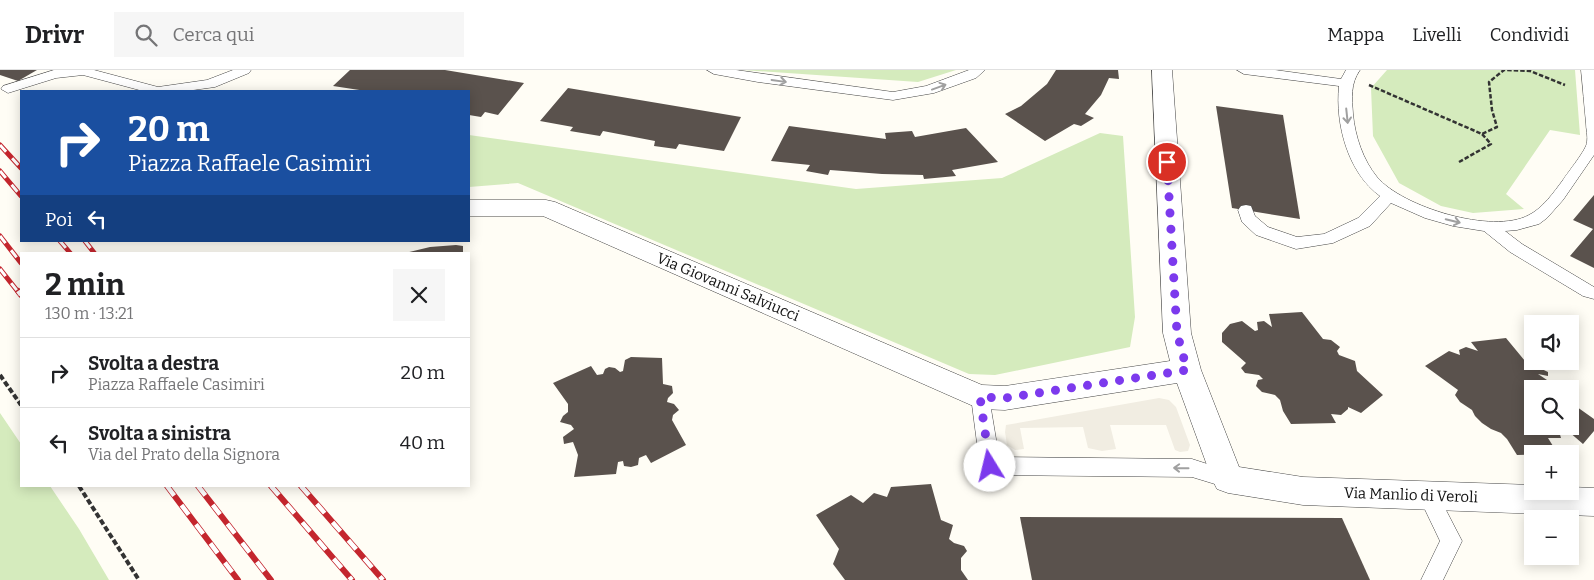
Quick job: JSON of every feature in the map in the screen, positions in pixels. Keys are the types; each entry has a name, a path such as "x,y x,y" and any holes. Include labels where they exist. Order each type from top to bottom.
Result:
{"street":[{"path":"1162,70 1179,348 1228,479"},
{"name":"Via Giovanni Salviucci","path":"470,208 546,208 980,397"},
{"path":"980,397 1005,398 1187,370"},
{"name":"Via Manlio di Veroli","path":"1228,479 1303,492 1594,502"}],"lane":[{"path":"165,90 210,84 244,70"},
{"path":"714,70 776,81 893,96 929,90 970,75 978,70"},
{"path":"1244,70 1349,76 1347,121 1353,145 1368,174 1377,186 1389,196 1436,216 1462,223 1488,226 1532,221 1540,216 1557,198 1594,142 1588,70"},
{"path":"8,89 54,74 83,71 154,90"},
{"path":"1246,210 1248,218 1262,231 1296,243 1326,239 1364,222 1389,196"},
{"path":"1488,226 1516,248 1589,292 1594,293"},
{"path":"980,397 990,466 1192,468 1228,479"},
{"path":"1428,495 1451,541 1432,580"}],"path":[{"path":"1482,134 1498,127 1492,110 1489,82 1504,70 1530,71 1591,95"},
{"path":"1349,76 1482,134 1491,144 1459,162"},
{"path":"0,375 20,404"},
{"path":"80,487 139,580"}],"green space":[{"path":"743,70 956,70 918,82"},
{"path":"1387,70 1575,70 1580,135 1550,130 1506,194 1524,209 1473,213 1441,206 1399,183 1373,136 1371,88"},
{"path":"1100,133 1123,136 1135,317 1130,347 995,375 969,374 518,183 470,187 470,135 856,189 1002,178"},
{"path":"0,413 20,443 20,487 51,487 79,529 109,580 0,580"}],"shaded area":[{"path":"1159,398 1169,400 1176,407 1190,445 1188,451 1180,452 1175,450 1166,425 1110,425 1116,449 1102,451 1088,448 1083,427 1020,428 1024,449 1015,450 1007,445 1006,425"}],"building":[{"path":"0,70 37,70 18,81 0,75"},
{"path":"350,70 445,70 524,83 498,115 485,112 481,117 470,115 470,90 359,90 333,86"},
{"path":"1056,70 1118,70 1119,79 1109,78 1101,95 1085,114 1094,118 1081,126 1074,124 1045,141 1005,114 1021,106 1047,84"},
{"path":"568,88 741,117 724,151 679,144 676,149 654,146 655,141 603,131 600,136 570,131 573,127 540,121"},
{"path":"1216,106 1283,115 1300,219 1232,208"},
{"path":"789,126 886,139 885,133 912,131 915,137 966,128 998,162 952,170 956,176 924,179 923,175 830,170 828,175 806,171 810,165 771,161"},
{"path":"1594,195 1594,268 1570,256 1593,229 1573,220"},
{"path":"463,246 463,252 409,252 430,247"},
{"path":"1302,312 1323,339 1331,340 1340,347 1337,351 1339,355 1355,361 1357,371 1383,395 1361,413 1348,407 1341,415 1331,414 1336,423 1291,424 1283,411 1280,400 1275,395 1262,392 1256,386 1258,380 1263,379 1259,375 1245,373 1241,368 1246,363 1222,342 1222,333 1230,324 1242,321 1255,331 1258,330 1257,322 1264,321 1272,327 1269,314"},
{"path":"1506,338 1524,360 1524,370 1544,370 1548,372 1548,376 1538,374 1547,380 1524,380 1524,435 1560,435 1561,438 1548,438 1552,445 1524,445 1524,455 1517,455 1501,433 1482,423 1472,410 1460,402 1455,395 1458,390 1425,366 1449,351 1460,355 1459,350 1466,347 1478,351 1471,342"},
{"path":"631,357 662,358 663,384 672,386 673,393 667,402 674,404 679,410 673,415 672,420 686,445 651,463 646,455 639,458 638,465 631,467 624,466 623,461 618,462 616,474 574,477 578,455 573,442 564,444 563,437 574,429 571,425 560,422 568,412 568,404 553,383 591,366 597,375 603,374 605,369 609,367 615,368 620,372 623,371 625,360"},
{"path":"1579,408 1594,419 1594,431 1583,444 1573,435 1579,435"},
{"path":"931,484 941,520 953,525 949,539 954,543 964,546 967,551 961,558 961,570 968,580 845,580 833,564 839,549 816,515 851,495 863,503 874,493 887,497 891,487"},
{"path":"1020,517 1342,518 1370,580 1032,580"}],"railway":[{"path":"0,145 20,167"},
{"path":"0,171 20,195"},
{"path":"0,236 20,262"},
{"path":"61,242 69,252"},
{"path":"86,242 93,252"},
{"path":"0,269 19,293"},
{"path":"168,487 238,580"},
{"path":"199,487 271,580"},
{"path":"272,487 352,580"},
{"path":"302,487 383,580"}],"route":[{"path":"990,466 980,397 1005,398 1187,370 1179,348 1177,333 1167,162"}]}
